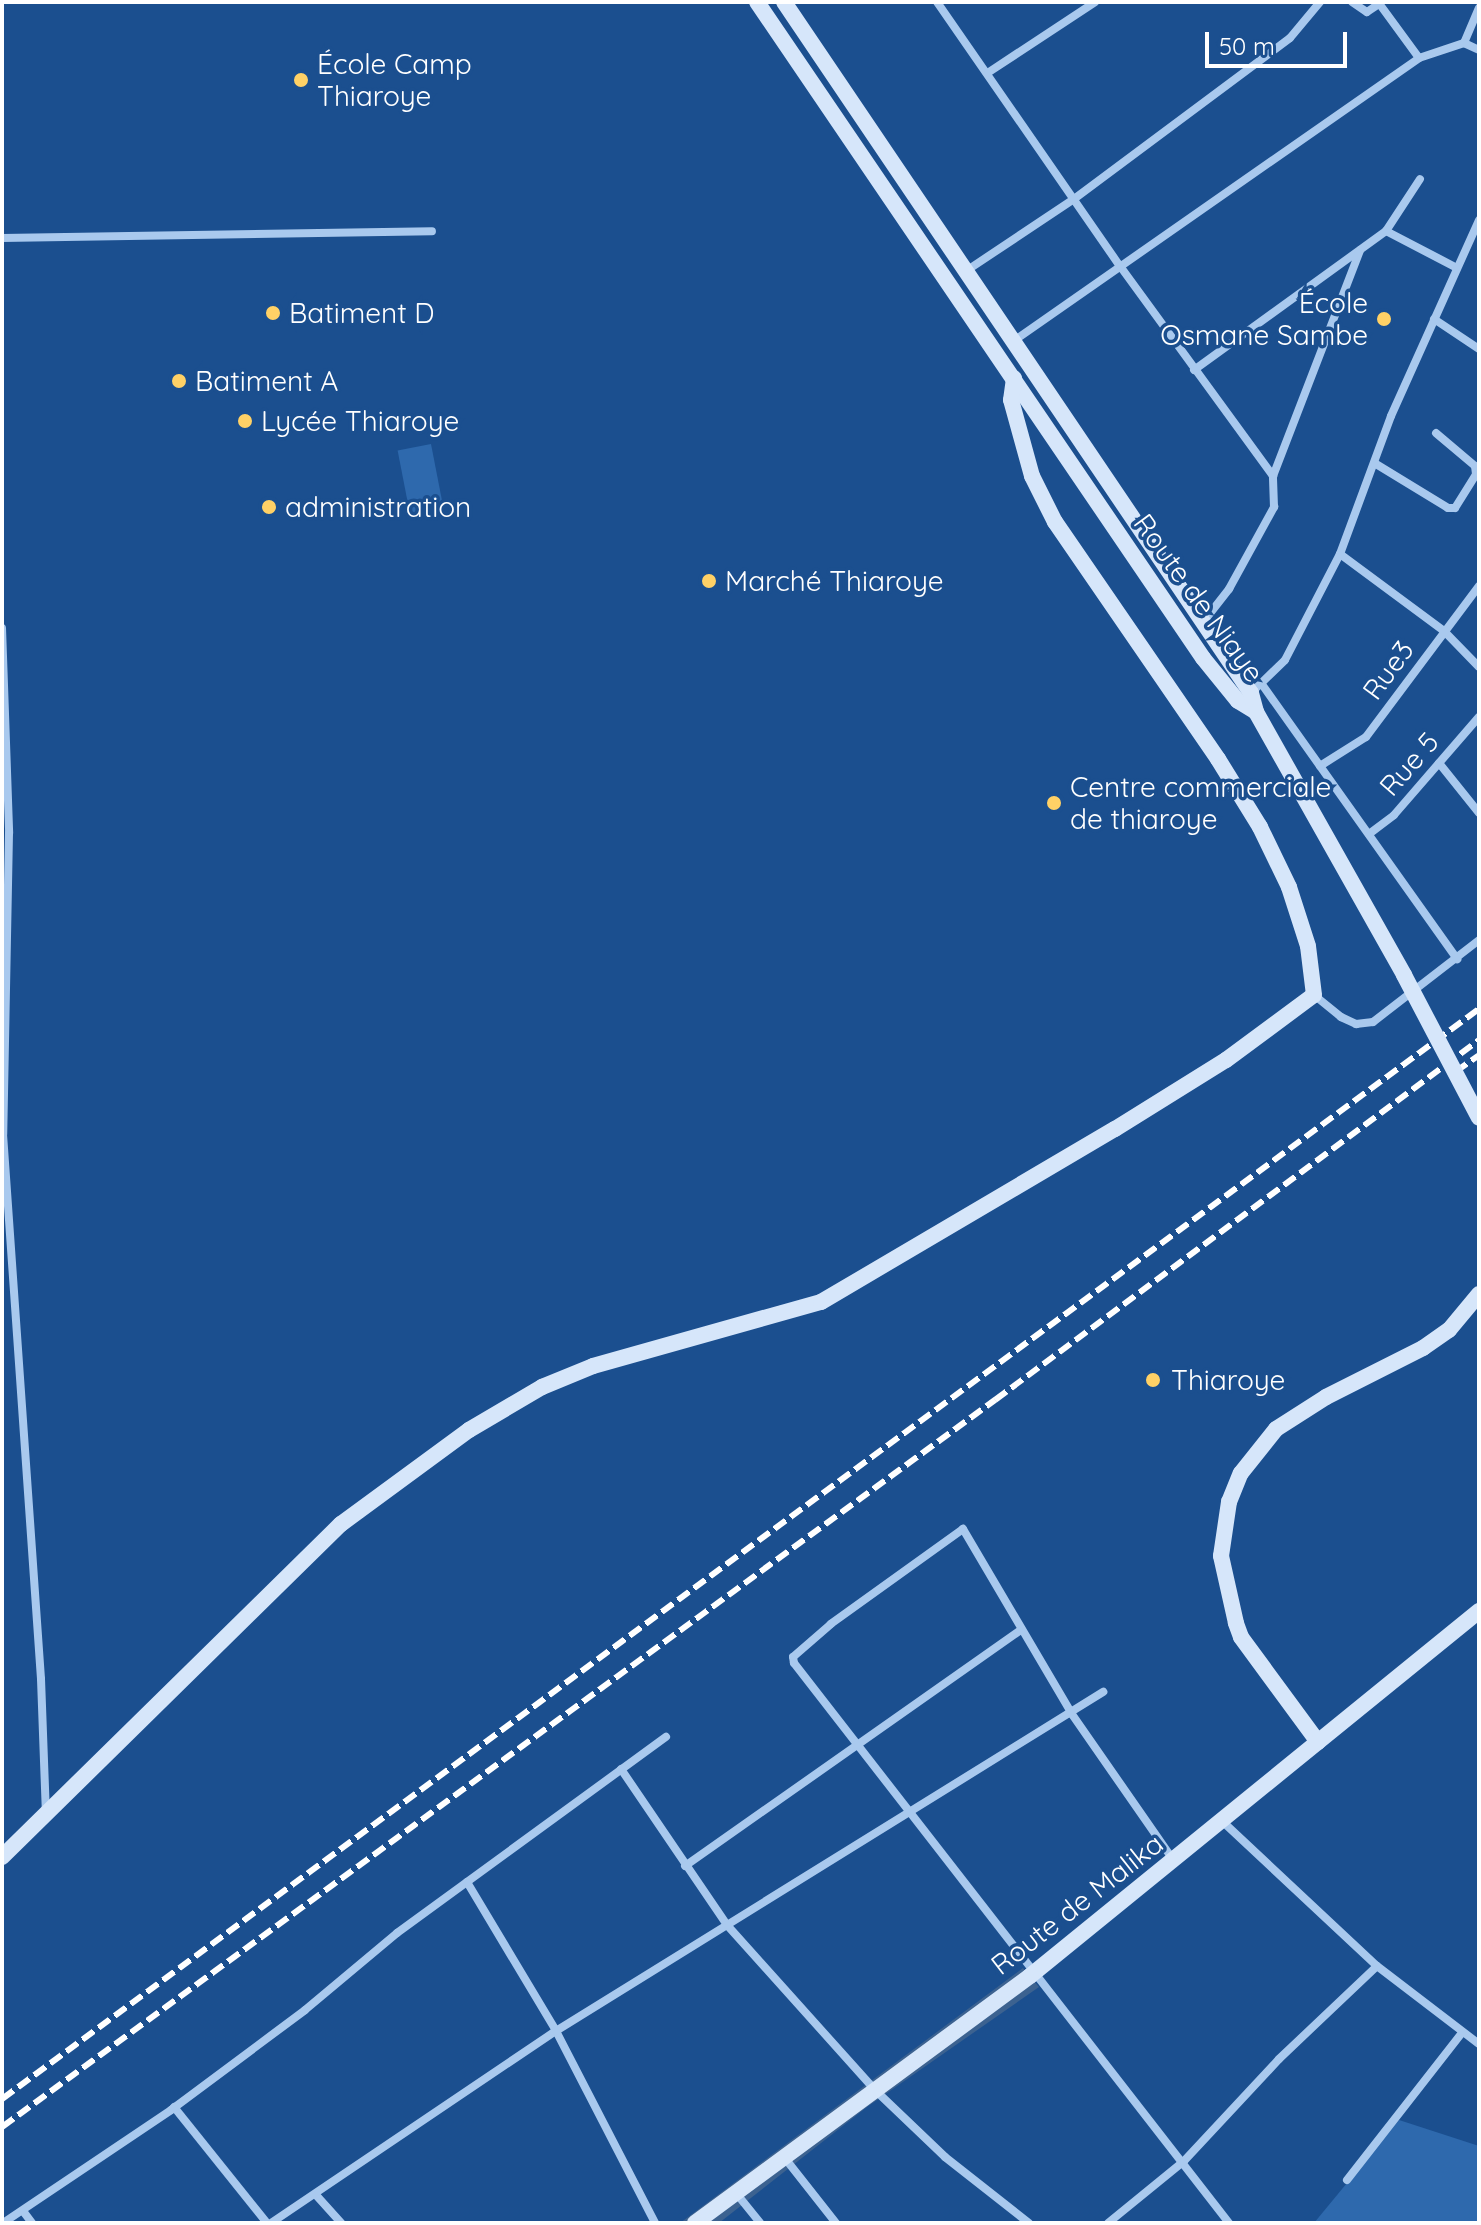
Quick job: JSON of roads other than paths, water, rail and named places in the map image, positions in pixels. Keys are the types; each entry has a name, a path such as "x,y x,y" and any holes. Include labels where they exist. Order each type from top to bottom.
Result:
{"main road":[{"name":"Route de Niaye","path":"757,2 1203,658 1238,701 1256,712"},
{"name":"Route de Niaye","path":"784,2 1204,621 1256,688 1256,712"},
{"path":"935,261 946,258 950,249"},
{"path":"962,301 969,292 979,289"},
{"path":"2,1857 341,1524 469,1430 542,1387 593,1366 821,1302 1226,1060 1314,995 1308,946 1289,887 1260,827 1218,759 1055,522 1032,476 1011,400 1014,378"},
{"path":"1256,712 1404,975 1479,1118"},
{"path":"1318,1742 1241,1637 1221,1556 1229,1502 1241,1473 1276,1429 1326,1397 1423,1348 1449,1330 1479,1294"},
{"name":"Route de Malika","path":"695,2223 1034,1972 1479,1611"}],"street":[{"path":"937,2 989,72 1120,266 1273,476"},
{"path":"989,72 1095,2"},
{"path":"1352,2 1367,12 1379,3 1419,58"},
{"path":"966,271 1074,199 1290,38 1315,4"},
{"path":"1464,43 1479,8"},
{"path":"1015,340 1419,58 1464,43 1479,50"},
{"path":"1194,370 1386,231 1420,179"},
{"path":"1457,959 1320,766 1256,688 1285,660 1340,554 1376,464 1391,416 1457,268 1477,231 1479,220"},
{"path":"2,238 432,231"},
{"path":"1386,231 1457,268"},
{"path":"1204,621 1229,589 1274,507 1273,476 1360,250"},
{"path":"1434,319 1479,349"},
{"path":"1376,464 1448,508 1455,508 1476,474 1475,466 1436,433"},
{"path":"1340,554 1444,631 1479,667"},
{"name":"Rue3","path":"1320,766 1366,737 1479,586"},
{"path":"2,628 9,847 3,1134 41,1679 46,1813"},
{"name":"Rue 5","path":"1369,834 1394,815 1479,717"},
{"path":"1439,763 1479,813"},
{"path":"1314,995 1356,1024 1373,1022 1479,940"},
{"path":"1174,1861 1072,1714 963,1529 793,1657 794,1663 1184,2161 1229,2223"},
{"path":"685,1866 1021,1630"},
{"path":"174,2107 269,2223 316,2195 556,2031 1103,1692"},
{"path":"3,2223 174,2107 467,1882 666,1737"},
{"path":"621,1769 727,1925 875,2090 945,2157 1029,2223"},
{"path":"1221,1820 1377,1966 1479,2044"},
{"path":"467,1882 556,2031 655,2223"},
{"path":"1108,2223 1184,2161 1279,2059 1377,1966"},
{"path":"1347,2180 1462,2033"},
{"path":"784,2157 836,2223"},
{"path":"736,2193 760,2223"},
{"path":"316,2195 341,2223"},
{"path":"23,2211 32,2223"}],"railway":[{"path":"2,2099 1479,1009"},
{"path":"2,2127 995,1400 1479,1040"},
{"path":"1455,1072 1479,1055"}],"place":[{"name":"École Camp Thiaroye","path":"301,80"},
{"name":"Batiment D","path":"273,313"},
{"name":"École Osmane Sambe","path":"1384,319"},
{"name":"Batiment A","path":"179,381"},
{"name":"Lycée Thiaroye","path":"245,421"},
{"name":"administration","path":"269,507"},
{"name":"Marché Thiaroye","path":"709,581"},
{"name":"Centre commerciale de thiaroye","path":"1054,803"},
{"name":"Thiaroye","path":"1153,1380"}]}
